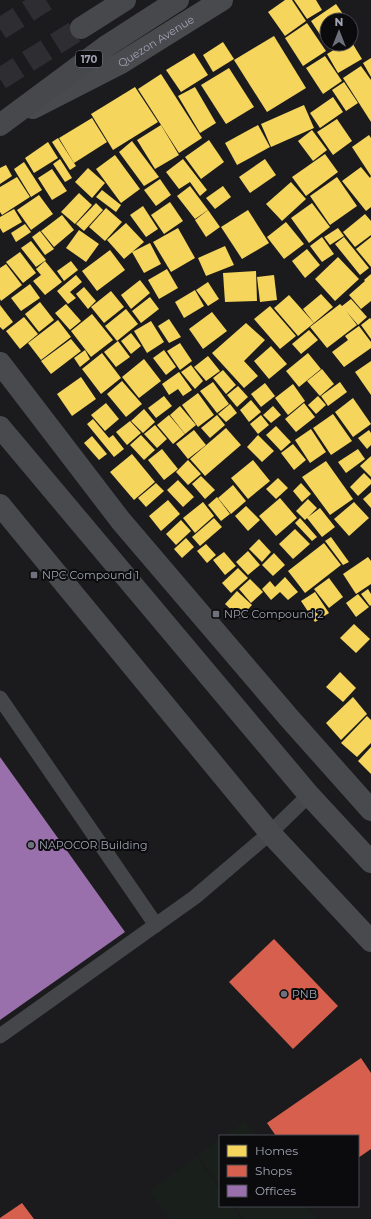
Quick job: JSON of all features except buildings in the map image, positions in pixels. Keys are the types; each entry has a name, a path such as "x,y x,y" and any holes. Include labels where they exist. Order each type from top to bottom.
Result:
{"main road":[{"path":"81,28 125,0"},
{"name":"Quezon Avenue","path":"2,124 105,47 178,0"},
{"name":"Quezon Avenue","path":"2,124 121,63 222,0"},
{"path":"0,363 121,521 290,719 371,810"},
{"path":"0,427 309,795 371,862"},
{"path":"0,505 270,833 371,941"}],"lane":[{"path":"0,698 156,925"},
{"path":"0,1036 199,894 270,833 309,795"}],"shaded area":[{"path":"0,0 371,0 371,1219 0,1219"},
{"path":"245,1121 255,1135 226,1135"},
{"path":"219,1140 219,1184 198,1155"},
{"path":"196,1157 219,1189 219,1207 232,1207 241,1219 170,1219 150,1191"},
{"path":"236,1207 308,1207 316,1219 244,1219"}],"tunnel":[{"path":"0,29 46,0"},
{"path":"0,79 81,28"}],"place":[{"name":"NPC Compound 1","path":"34,575"},
{"name":"NPC Compound 2","path":"216,614"},
{"name":"NAPOCOR Building","path":"31,845"},
{"name":"PNB","path":"284,994"}]}
